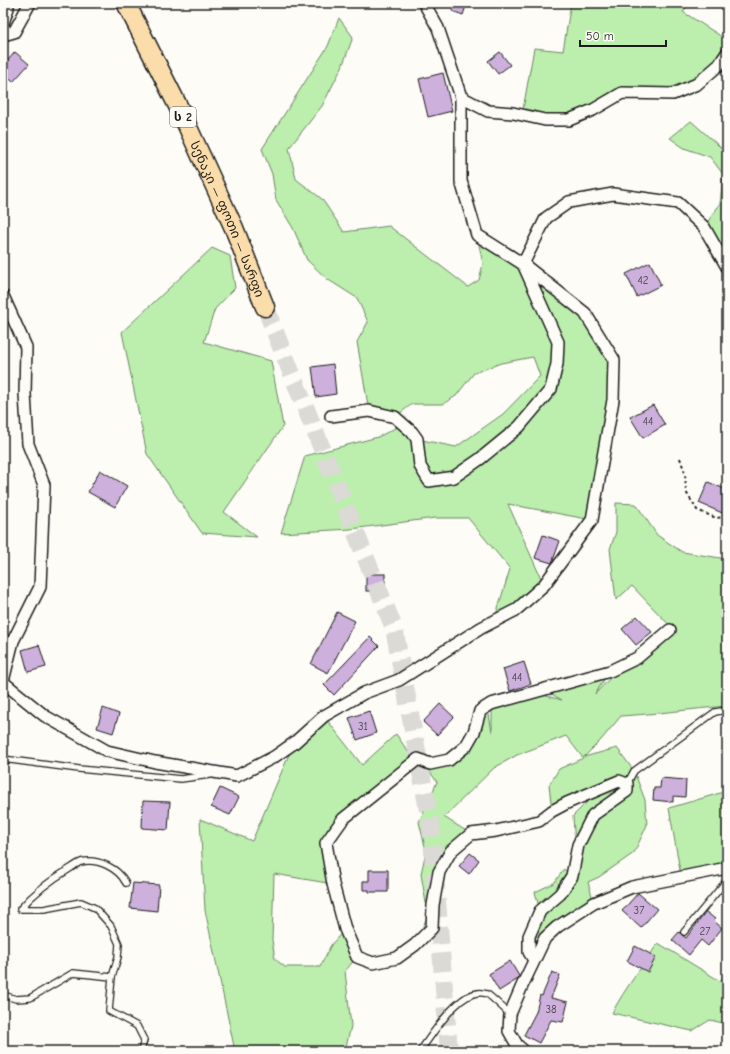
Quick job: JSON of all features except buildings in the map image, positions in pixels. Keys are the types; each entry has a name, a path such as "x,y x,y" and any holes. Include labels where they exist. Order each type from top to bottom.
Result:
{"highway":[{"name":"სენაკი — ფოთი — სარფი","path":"127,6 180,110 234,228 266,307"}],"street":[{"path":"3,23 8,8 7,3"},
{"path":"3,26 7,34 14,32 30,3"},
{"path":"3,296 26,347 25,394 28,444 44,485 40,587 13,641 3,682 45,716 107,751 155,762 237,776 274,757 294,743 324,716 364,693 399,680 481,628 516,610 544,585 592,520 613,400 614,360 585,313 523,264 477,235 461,181 461,97 438,28 424,3"},
{"path":"461,97 488,111 513,113 545,120 569,120 593,110 622,93 674,94 697,84 719,65 727,53"},
{"path":"523,264 546,218 568,202 613,194 678,203 704,228 727,267"},
{"path":"331,416 369,410 395,417 412,432 417,440 420,466 429,481 454,476 480,460 519,427 551,389 558,364 558,342 523,264"},
{"path":"534,960 529,952 529,936 540,911 560,894 572,876 578,845 594,815 627,791 626,784 619,781 552,811 539,821 496,831 471,834 451,851 439,872 433,905 432,928 415,945 396,958 372,963 357,957 345,929 333,884 326,843 344,818 418,759 430,764 449,760 466,746 474,732 480,712 491,704 610,671 638,658 670,630"},
{"path":"524,1051 517,1045 509,1031 510,1014 545,938 557,927 594,903 632,887 727,868"}],"lane":[{"path":"626,784 634,771 715,712 727,710"},
{"path":"3,759 80,769 181,779 218,773"},
{"path":"126,883 122,876 102,862 81,862 56,878 29,899 20,909 44,909 81,902 95,908 110,926 119,944 118,957 112,977 109,1011 137,1026 144,1040 141,1051"},
{"path":"684,932 727,880"},
{"path":"3,995 16,999 30,998 73,973 112,977"},
{"path":"420,1051 452,1007 472,993 487,994 510,1014"}],"path":[{"path":"680,458 685,473 686,492 697,510 716,518 727,518"}],"green space":[{"path":"571,3 689,3 683,12 727,40 727,53 719,65 673,94 622,93 569,120 522,115 534,48 563,51"},
{"path":"339,18 353,37 342,67 322,106 289,148 296,179 322,199 344,232 389,226 468,287 479,280 483,264 477,235 585,313 614,360 592,520 508,504 544,585 494,621 510,569 468,518 435,518 351,529 281,533 305,456 378,437 403,424 417,439 456,447 503,414 540,376 533,357 501,363 474,373 456,396 443,404 412,404 395,417 369,411 357,342 368,322 357,298 327,279 307,260 293,228 276,200 272,174 262,149 328,46"},
{"path":"691,121 727,153 727,267 704,227 720,204 723,174 710,157 684,148 670,138"},
{"path":"212,248 230,256 235,288 215,309 204,342 271,361 283,426 224,512 257,537 202,533 147,454 122,332"},
{"path":"616,503 636,504 657,535 682,552 721,558 727,568 727,706 621,716 601,740 584,757 617,748 634,771 645,800 647,825 634,853 599,877 588,882 594,903 545,937 529,936 540,911 535,892 554,883 564,869 571,876 578,845 574,832 573,816 600,789 552,811 549,785 559,769 583,758 566,736 517,755 494,768 444,817 471,834 439,872 432,928 415,945 428,915 421,874 426,851 419,822 437,782 425,765 467,747 481,712 488,709 492,732 492,706 539,694 562,700 548,692 607,675 595,694 614,674 673,629 632,586 616,600 610,549 616,532"},
{"path":"324,716 362,765 396,734 413,759 326,843 333,884 274,874 272,940 275,959 285,967 320,967 331,945 345,929 357,957 345,971 351,1026 345,1051 235,1051 205,910 200,819 252,841 294,743"},
{"path":"727,791 727,866 681,876 669,808"},
{"path":"658,943 720,981 727,971 727,1024 710,1020 692,1031 612,1013 628,986"}],"tunnel":[{"path":"265,307 394,628 431,826 449,1051"}]}
